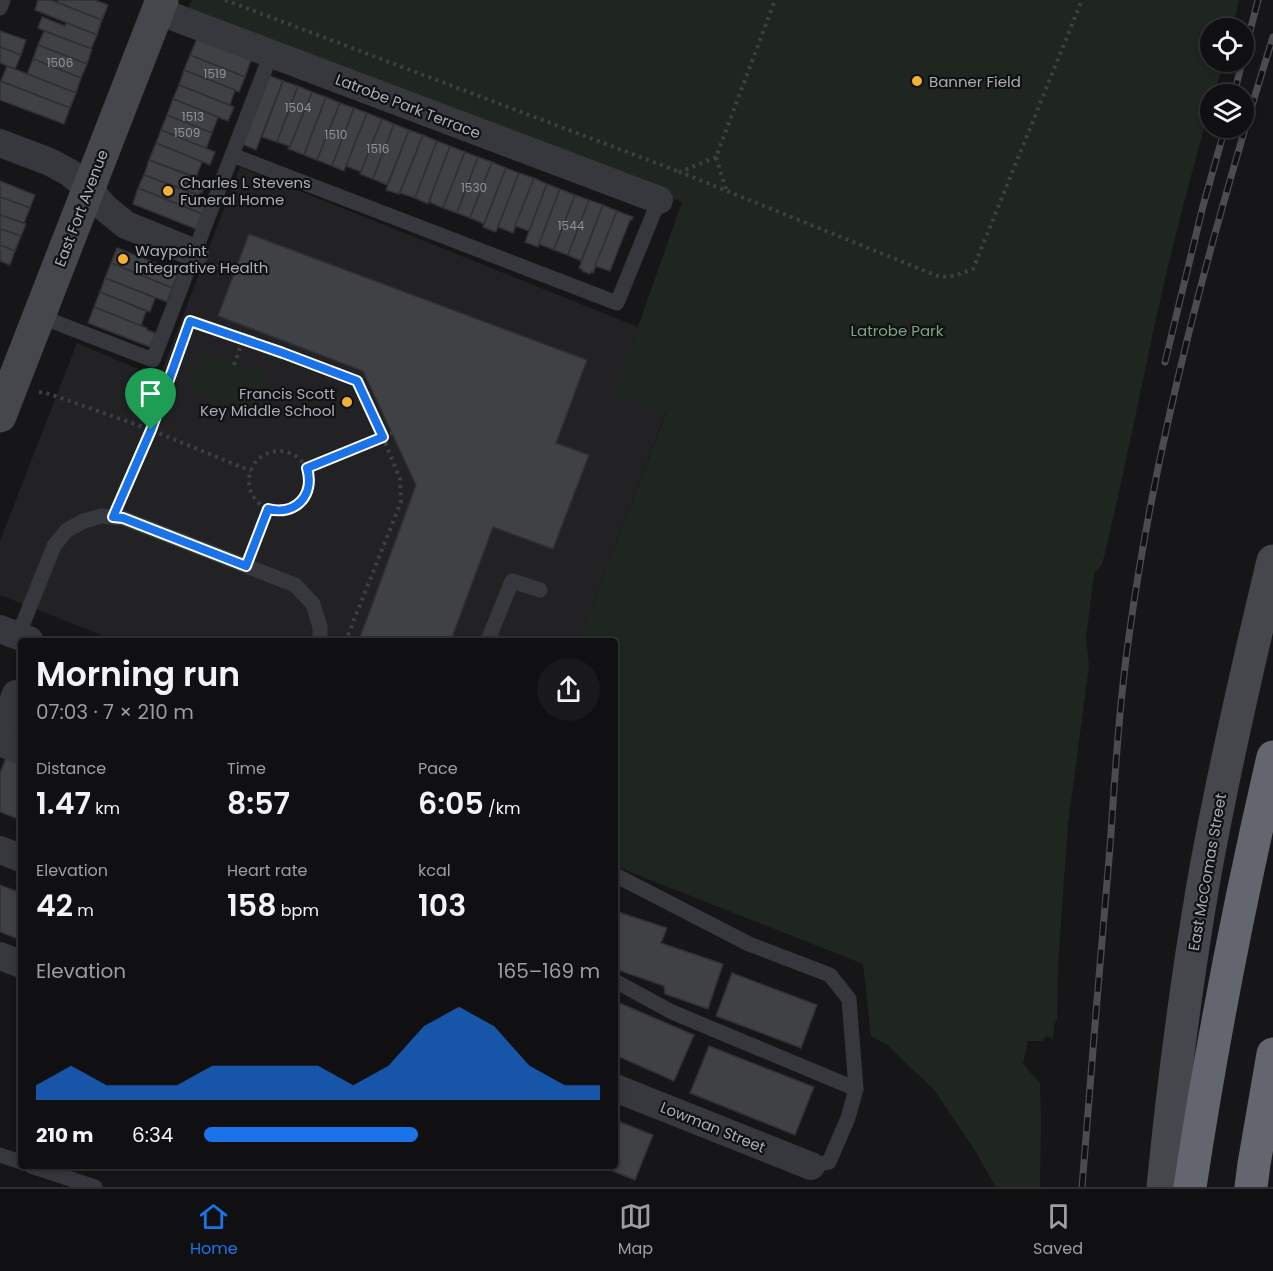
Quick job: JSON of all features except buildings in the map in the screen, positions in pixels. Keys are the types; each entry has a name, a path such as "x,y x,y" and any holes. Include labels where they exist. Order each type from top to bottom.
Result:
{"highway":[{"path":"1190,1187 1208,1076 1244,886 1273,756"},
{"path":"1251,1187 1273,1054"}],"street":[{"name":"Latrobe Park Terrace","path":"160,5 271,54 659,200"},
{"name":"East Fort Avenue","path":"4,396 39,316 160,5"},
{"path":"0,143 50,162 70,173 89,189 105,208 126,225 195,253"},
{"name":"East McComas Street","path":"1162,1187 1203,886 1242,693 1273,561"},
{"path":"0,735 16,694"},
{"path":"0,742 18,750"},
{"path":"0,850 18,857"},
{"path":"0,956 18,963"},
{"name":"Lowman Street","path":"618,1089 811,1166"}],"lane":[{"path":"0,8 3,0"},
{"path":"39,316 153,360 271,54"},
{"path":"232,155 617,303 659,200"},
{"path":"16,635 54,546 67,530 84,521 101,516 123,518 295,585 313,604 320,627 320,638"},
{"path":"489,638 512,580 540,591"},
{"path":"618,877 748,944 830,975 849,999 856,1089 848,1118 829,1162 811,1166"},
{"path":"618,983 672,1012 856,1089"},
{"path":"0,1155 18,1161"},
{"path":"41,1169 95,1187"}],"path":[{"path":"225,0 680,172 940,277 954,276 973,269 1082,0"},
{"path":"726,190 716,157 774,0"},
{"path":"680,172 716,157"},
{"path":"186,332 190,321 357,381 400,479 401,502 347,638"},
{"path":"234,365 243,340"},
{"path":"113,517 151,430 174,365"},
{"path":"4,396 50,394 151,430 251,471"},
{"path":"307,468 392,433"},
{"path":"273,451 289,452 302,461 307,468 309,483 304,498 284,511 268,509 261,505 249,486 251,471 259,458 273,451"},
{"path":"246,566 268,509"}],"shaded area":[{"name":"Francis Scott Key Middle School","path":"240,167 638,327 616,392 666,412 580,638 109,638 0,595 0,541 77,343 159,378"}],"green space":[{"name":"Latrobe Park","path":"192,0 1239,0 1235,18 1200,18 1200,72 1221,72 1217,84 1200,84 1202,138 1166,276 1102,565 1095,572 1093,581 1086,639 1089,666 1068,824 1058,963 1057,1020 1054,1025 1053,1039 1046,1036 1043,1041 1028,1041 1023,1064 1040,1083 1040,1187 996,1187 974,1149 934,1090 887,1045 871,1036 863,964 618,867 618,638 580,638 666,413 615,392 682,202 188,8"},
{"path":"202,352 266,377 251,414 188,389"}],"railway":[{"path":"1237,84 1258,0"},
{"path":"1082,1187 1120,715 1141,560 1155,484 1189,334 1208,259 1273,37"},
{"path":"1165,362 1222,138"}],"place":[{"name":"Banner Field","path":"917,81"},
{"name":"Charles L Stevens Funeral Home","path":"168,191"},
{"name":"Waypoint Integrative Health","path":"123,259"},
{"name":"Francis Scott Key Middle School","path":"347,402"}],"route":[{"path":"190,321 357,381 383,437 307,468 309,483 304,498 284,511 268,509 246,566 123,518 113,517 151,430 190,321"}]}
